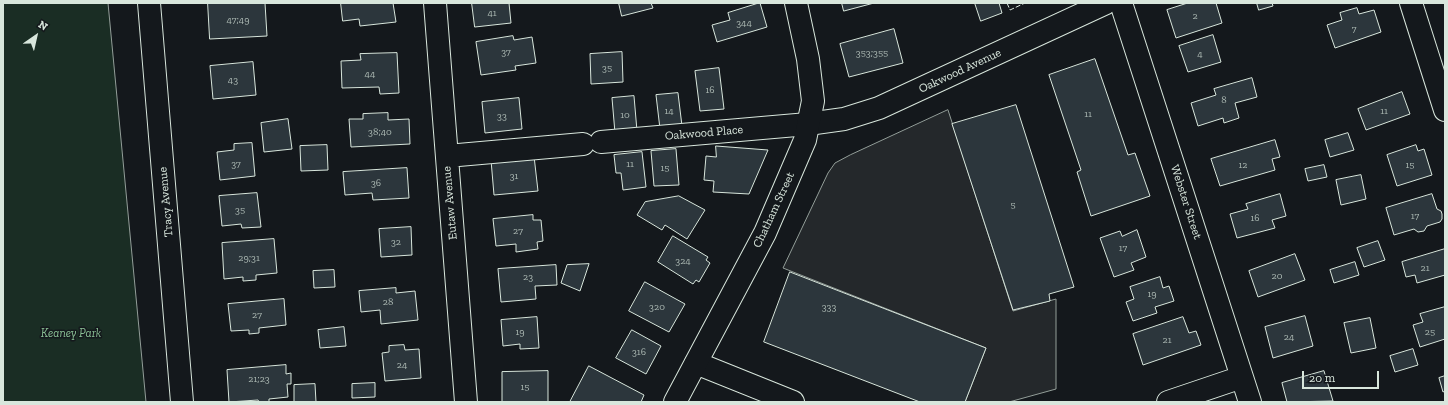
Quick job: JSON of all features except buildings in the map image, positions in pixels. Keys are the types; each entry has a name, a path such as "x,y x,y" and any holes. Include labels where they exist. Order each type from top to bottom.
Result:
{"street":[{"name":"Tracy Avenue","path":"149,3 182,402"},
{"name":"Eutaw Avenue","path":"434,3 466,402"},
{"name":"Chatham Street","path":"675,402 765,233 803,146 813,101 808,59 796,3"},
{"name":"Oakwood Avenue","path":"808,124 844,119 879,108 1106,3"},
{"name":"Webster Street","path":"1121,3 1250,402"},
{"path":"1411,3 1445,110"},
{"name":"Oakwood Place","path":"447,156 808,124"},
{"path":"696,363 793,402"},
{"path":"1168,402 1242,377"}],"green space":[{"name":"Keaney Park","path":"3,3 108,3 146,402 3,402"}],"shaded area":[{"path":"948,110 1013,311 1056,299 1056,389 1009,402 965,402 986,348 783,268 828,173 835,163"}],"fence":[{"path":"1007,3 1010,10 1025,3"}]}
